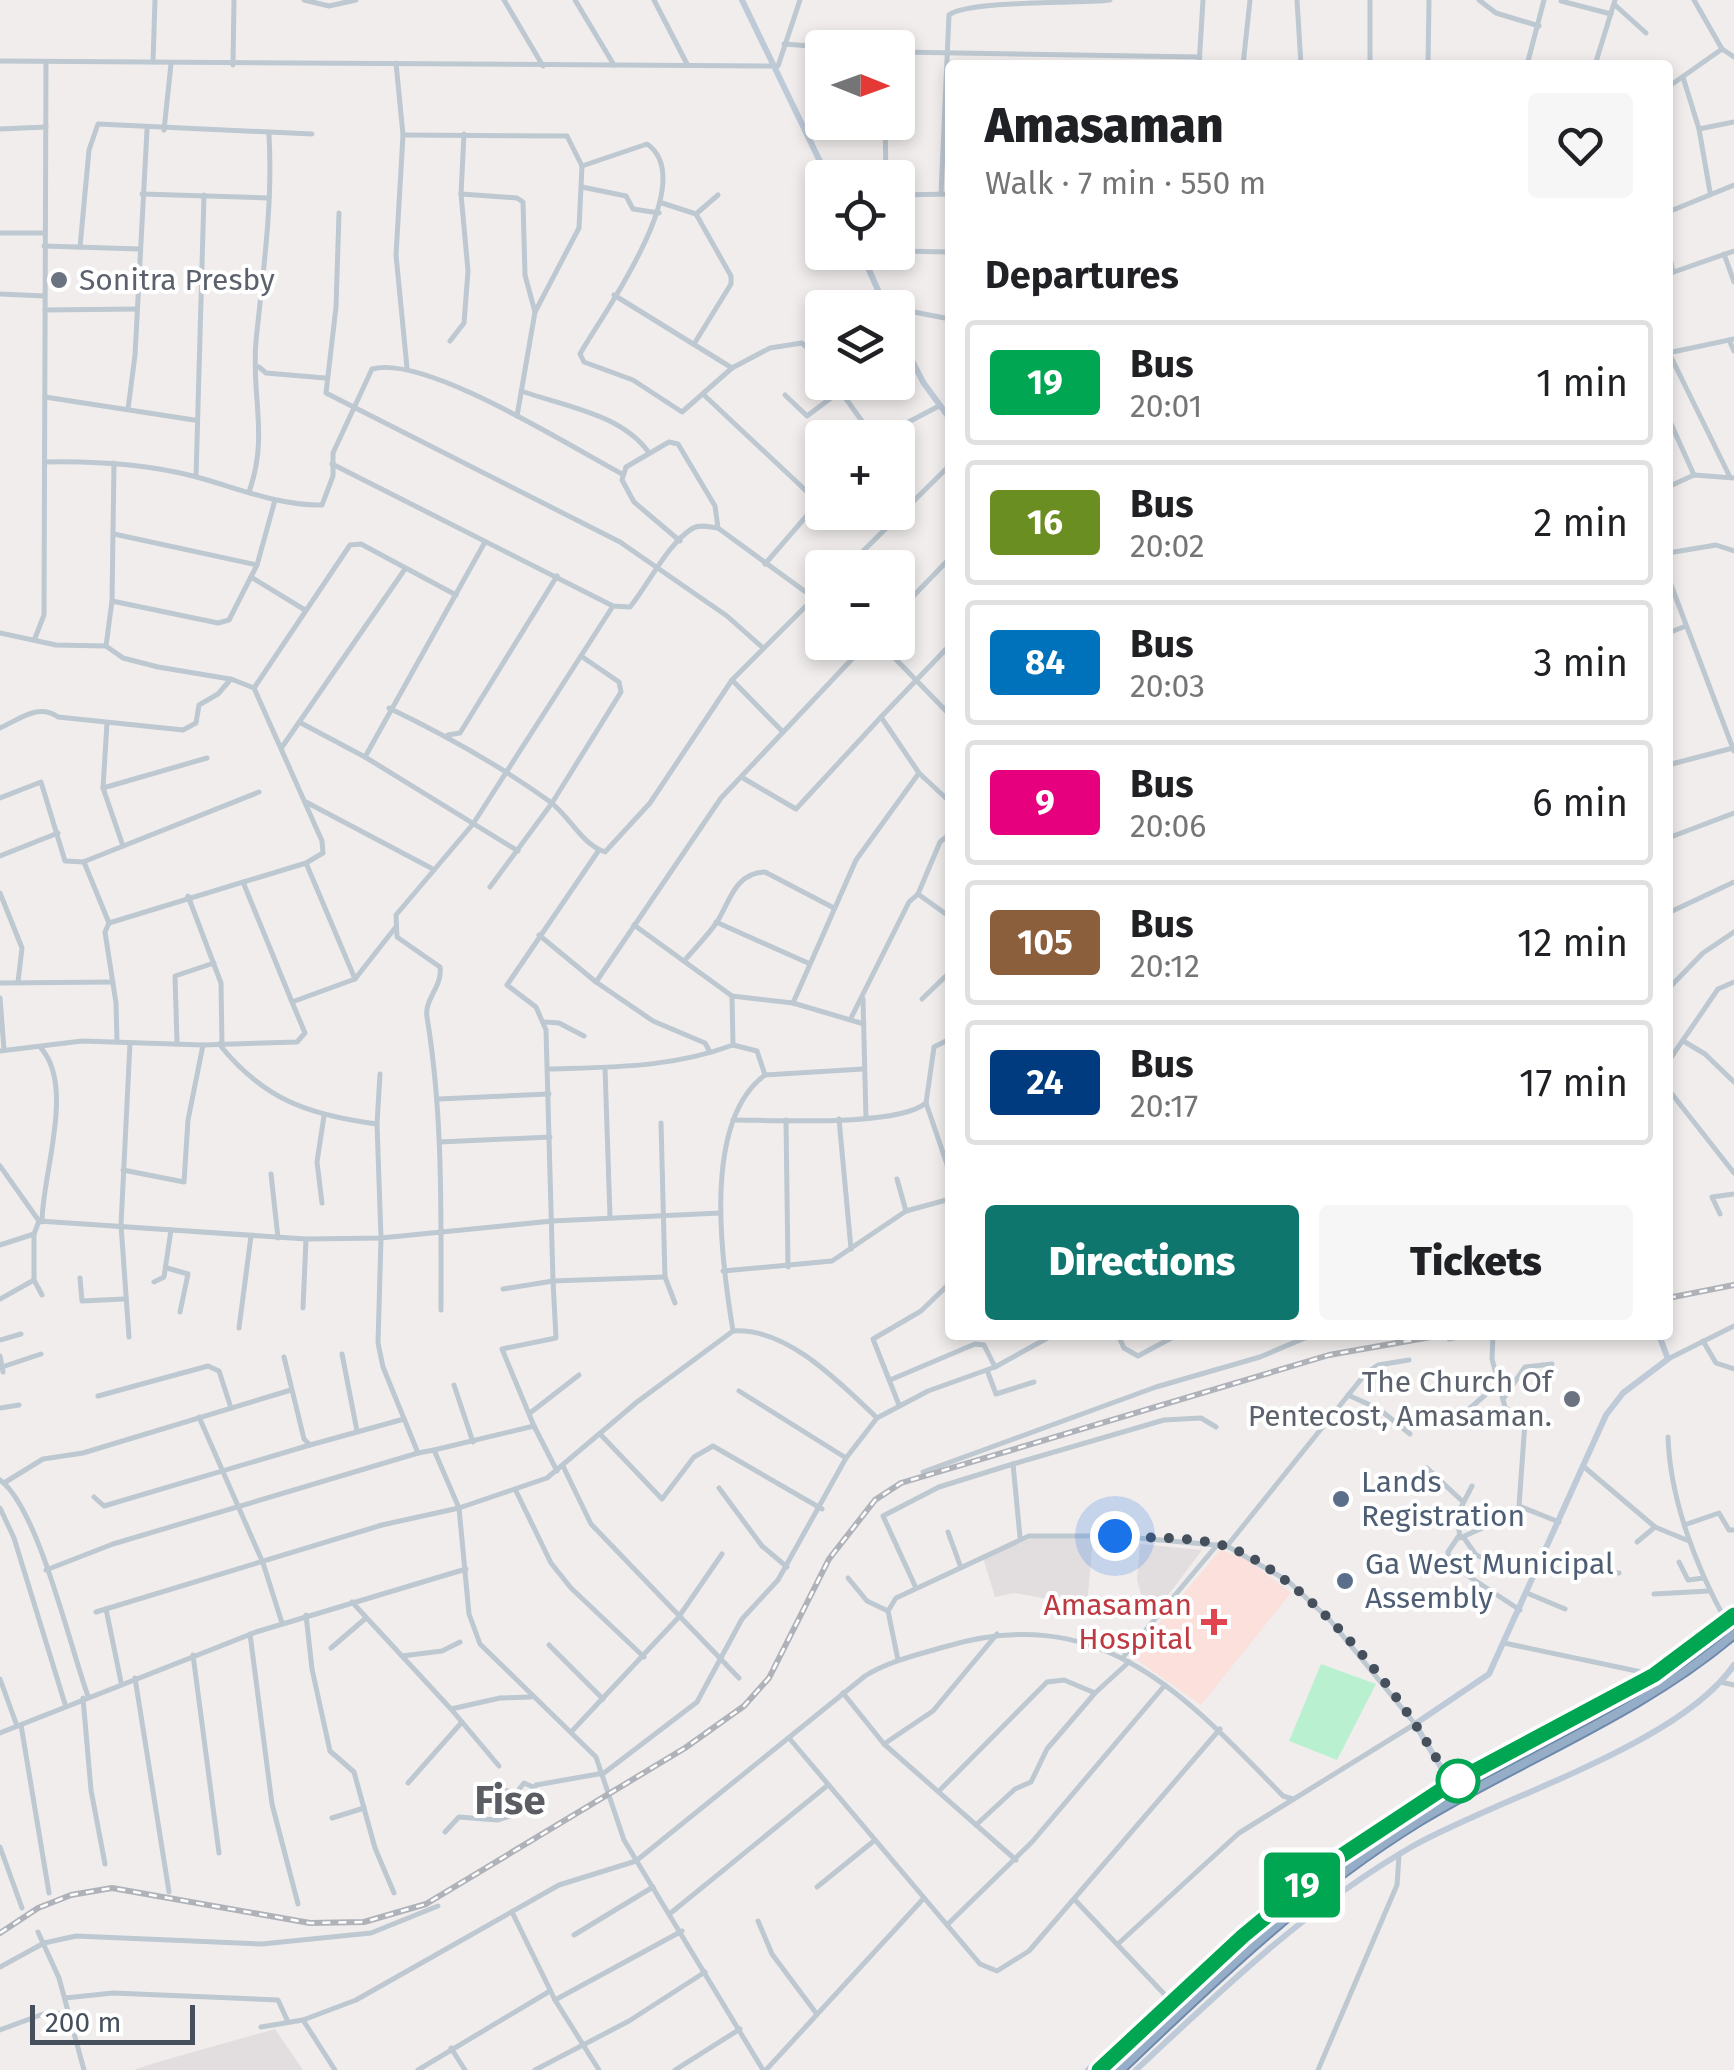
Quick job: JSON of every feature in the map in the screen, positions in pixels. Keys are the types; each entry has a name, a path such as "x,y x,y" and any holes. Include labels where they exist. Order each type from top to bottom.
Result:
{"highway":[{"path":"1099,2070 1243,1936 1335,1860 1450,1784 1654,1675 1732,1616"},
{"path":"1120,2070 1271,1929 1370,1853 1650,1693 1734,1634"}],"main road":[{"path":"742,0 778,66 820,160"},
{"path":"915,363 945,413"},
{"path":"1450,1784 1415,1724 1488,1674 1614,1402 1668,1358 1661,1340"},
{"path":"1136,2070 1260,1956 1399,1856 1704,1701 1734,1665"},
{"path":"1088,2070 1307,1868 1335,1860"}],"street":[{"path":"153,63 155,0"},
{"path":"233,65 234,0"},
{"path":"304,0 330,6 356,0"},
{"path":"504,0 543,66"},
{"path":"574,0 614,66"},
{"path":"654,0 687,64"},
{"path":"0,62 778,66 800,0"},
{"path":"945,60 949,15 963,6 1110,0"},
{"path":"1200,60 1203,0"},
{"path":"1244,60 1250,0"},
{"path":"1297,0 1301,60"},
{"path":"1370,0 1370,60"},
{"path":"1428,0 1428,60"},
{"path":"1479,0 1496,12 1540,26"},
{"path":"1529,60 1544,0"},
{"path":"1561,0 1610,14"},
{"path":"1694,0 1722,50 1734,57"},
{"path":"1596,60 1615,2 1646,33"},
{"path":"784,44 805,46"},
{"path":"1673,84 1722,50"},
{"path":"915,53 1200,57"},
{"path":"35,638 44,615 46,62"},
{"path":"396,63 403,135 396,255 406,368"},
{"path":"164,130 171,64"},
{"path":"1683,77 1699,130 1710,192"},
{"path":"1699,130 1734,122"},
{"path":"80,247 98,124 146,130 243,128 269,134 312,134"},
{"path":"0,129 46,127"},
{"path":"128,408 138,308 146,130"},
{"path":"249,492 261,450 257,364 270,198 269,134"},
{"path":"450,341 464,323 467,288 461,194 464,134"},
{"path":"403,135 567,136 582,166 579,228 535,312 517,416"},
{"path":"582,166 647,144 663,169 659,213 580,359 633,380 682,412 732,368 770,348 802,343 805,346"},
{"path":"941,194 945,153"},
{"path":"1673,210 1734,185"},
{"path":"582,187 626,196 634,209 659,213"},
{"path":"142,194 270,198"},
{"path":"461,194 517,198 523,202 525,275 535,312"},
{"path":"915,195 945,194"},
{"path":"196,476 194,420 204,195"},
{"path":"696,214 718,195"},
{"path":"662,204 696,214 731,276 694,344"},
{"path":"340,213 336,307 326,392 586,523 728,616 764,648"},
{"path":"0,234 44,232"},
{"path":"44,246 139,248"},
{"path":"1673,272 1734,251"},
{"path":"915,252 945,252"},
{"path":"1724,254 1734,282"},
{"path":"0,294 45,296"},
{"path":"614,295 732,368"},
{"path":"45,310 138,308"},
{"path":"915,313 945,318"},
{"path":"1673,352 1732,340 1734,351"},
{"path":"1673,363 1732,478"},
{"path":"257,364 266,374 326,378"},
{"path":"45,462 114,463 196,476 276,500 322,506 333,476 331,464 372,368 406,368 517,416 622,474 634,502 680,541"},
{"path":"258,382 266,374"},
{"path":"524,392 614,423 638,439 649,453"},
{"path":"703,394 805,486"},
{"path":"785,396 807,416 828,400"},
{"path":"44,397 194,420"},
{"path":"845,400 862,420"},
{"path":"911,420 939,406"},
{"path":"1673,428 1694,474"},
{"path":"622,474 669,442 678,444 715,506 718,528"},
{"path":"106,646 112,601 114,463"},
{"path":"331,464 613,606 630,606 694,527 718,528 805,592"},
{"path":"864,550 945,470"},
{"path":"1673,484 1694,474 1732,478"},
{"path":"112,601 224,623 258,565 276,500"},
{"path":"765,564 805,517"},
{"path":"113,534 258,565"},
{"path":"365,756 485,542"},
{"path":"254,688 350,545 361,544 456,595"},
{"path":"1673,552 1716,545 1734,551"},
{"path":"915,595 945,566"},
{"path":"282,747 405,569"},
{"path":"445,735 460,733 557,576"},
{"path":"252,577 305,610"},
{"path":"1673,591 1734,750 1673,761"},
{"path":"441,1310 439,1100 426,1015 441,980 440,967 398,937 396,915 431,868 473,824 613,606"},
{"path":"389,708 507,772 552,803 605,852 650,803 732,680 805,607"},
{"path":"1673,631 1686,626"},
{"path":"0,633 56,644 106,646 123,658 231,679 254,688 282,747 323,853 306,863 188,896 109,924 105,932 117,1042"},
{"path":"742,778 796,809 945,650"},
{"path":"490,887 552,803 621,692 619,682 581,656"},
{"path":"596,982 690,840 782,730 850,660"},
{"path":"898,660 945,709"},
{"path":"0,728 36,710 48,710 58,718 192,728 199,704 218,694 231,679"},
{"path":"732,680 782,730"},
{"path":"1722,719 1734,714"},
{"path":"881,716 919,773 945,797"},
{"path":"107,721 103,788 123,846"},
{"path":"301,723 365,756 519,852"},
{"path":"103,788 207,758"},
{"path":"792,1004 834,908 875,830 919,773"},
{"path":"0,798 41,782 65,861 80,863 259,792"},
{"path":"304,801 431,868"},
{"path":"1673,836 1734,813"},
{"path":"0,856 58,833"},
{"path":"850,1019 902,912 918,894 945,838"},
{"path":"599,850 506,985 536,1006 544,1022 556,1338 502,1349 534,1426 590,1524 739,1678"},
{"path":"80,863 109,924"},
{"path":"306,863 355,979"},
{"path":"686,960 742,880 753,873 765,872 834,908"},
{"path":"0,998 2,1050 82,1041 203,1045 297,1042 305,1033 243,882"},
{"path":"1673,911 1734,883"},
{"path":"0,893 22,948 18,982"},
{"path":"918,894 945,913"},
{"path":"188,896 223,996 220,1044 254,1084 324,1116 377,1124"},
{"path":"716,922 808,963"},
{"path":"634,925 732,996 792,1004 864,1024"},
{"path":"292,1002 355,979 395,928"},
{"path":"1673,984 1704,953 1734,932"},
{"path":"539,935 596,982 653,1021 705,1042 710,1053"},
{"path":"177,1043 175,976 214,963"},
{"path":"922,999 945,977"},
{"path":"0,983 113,982"},
{"path":"1673,1056 1718,990 1734,982"},
{"path":"732,996 733,1045"},
{"path":"863,996 866,1118"},
{"path":"544,1022 559,1023 584,1036"},
{"path":"945,1042 934,1047 926,1103 945,1158"},
{"path":"1684,1042 1705,1054 1734,1082"},
{"path":"129,1337 120,1225 130,1043"},
{"path":"123,1170 184,1182 188,1120 203,1045"},
{"path":"548,1070 650,1067 733,1045 757,1052 765,1075"},
{"path":"40,1047 52,1064 55,1101 41,1221 34,1234 34,1280 42,1295"},
{"path":"605,1068 610,1217"},
{"path":"765,1075 863,1069"},
{"path":"380,1074 378,1344 418,1453"},
{"path":"733,1331 723,1271 720,1213 733,1120 765,1075"},
{"path":"439,1100 549,1094"},
{"path":"1673,1095 1734,1173"},
{"path":"733,1120 866,1118 916,1112 926,1103"},
{"path":"322,1203 318,1147 324,1116"},
{"path":"786,1120 788,1268"},
{"path":"839,1120 850,1249"},
{"path":"661,1122 665,1277 675,1303"},
{"path":"440,1142 550,1137"},
{"path":"0,1166 8,1182 41,1221 278,1238 381,1238 552,1220 720,1213"},
{"path":"271,1174 278,1238"},
{"path":"897,1179 906,1211"},
{"path":"0,1184 8,1182"},
{"path":"1720,1214 1712,1198 1734,1194"},
{"path":"723,1271 832,1262 906,1211 945,1200"},
{"path":"154,1282 164,1277 167,1268 171,1230"},
{"path":"0,1245 34,1234"},
{"path":"238,1328 252,1236"},
{"path":"302,1308 306,1239"},
{"path":"167,1268 188,1274 180,1312"},
{"path":"502,1289 553,1281 665,1277"},
{"path":"80,1278 82,1301 124,1299"},
{"path":"0,1300 34,1280"},
{"path":"899,1406 873,1339 920,1311 945,1288"},
{"path":"1668,1358 1734,1326"},
{"path":"96,1612 382,1525 459,1508 560,1469 636,1402 733,1331 750,1330 790,1348 877,1418"},
{"path":"0,1340 20,1334"},
{"path":"491,1789 517,1792 524,1784 533,1786 604,1773 692,1707 749,1609 787,1566 822,1509 846,1458 877,1418 995,1368 1044,1340"},
{"path":"1120,1340 1124,1348 1138,1356 1168,1340"},
{"path":"923,1472 1156,1388 1260,1358 1301,1340"},
{"path":"1494,1340 1503,1399 1526,1422 1518,1502 1523,1510 1559,1522"},
{"path":"1704,1341 1716,1363 1734,1369"},
{"path":"890,1380 975,1344 984,1345 995,1368"},
{"path":"0,1356 3,1370 41,1354"},
{"path":"342,1354 358,1431"},
{"path":"284,1357 304,1440 310,1445"},
{"path":"1227,1546 1371,1368 1409,1360"},
{"path":"1503,1399 1524,1367 1552,1364"},
{"path":"98,1396 208,1366 219,1371 231,1408"},
{"path":"986,1370 996,1394 1034,1382"},
{"path":"530,1413 579,1375"},
{"path":"454,1384 473,1442"},
{"path":"1469,1409 1498,1384"},
{"path":"105,1864 93,1808 86,1697 21,1503 2,1482 34,1461 84,1453 291,1390"},
{"path":"739,1391 846,1458"},
{"path":"1348,1395 1380,1409 1410,1434"},
{"path":"0,1408 19,1405"},
{"path":"199,1416 263,1563 282,1623"},
{"path":"916,1588 883,1516 939,1487 1164,1420 1201,1418 1216,1427"},
{"path":"94,1497 104,1506 404,1419"},
{"path":"46,1570 113,1544 240,1508 340,1472 534,1426"},
{"path":"600,1435 662,1500 694,1456 713,1446 822,1509"},
{"path":"1668,1437 1670,1470 1704,1578 1710,1592 1732,1616"},
{"path":"434,1450 459,1508 469,1614 480,1644 532,1697 573,1730 604,1773 620,1829 636,1861 764,2070 924,1898"},
{"path":"1013,1464 1020,1537"},
{"path":"1583,1466 1655,1527 1691,1541"},
{"path":"1427,1468 1462,1501"},
{"path":"1472,1486 1462,1501 1461,1538 1476,1554 1498,1564"},
{"path":"719,1488 762,1546 787,1566"},
{"path":"514,1489 551,1563 571,1588 644,1657"},
{"path":"0,1508 14,1538 65,1706"},
{"path":"1520,1610 1450,1564 1448,1552 1461,1538 1523,1510"},
{"path":"1687,1524 1719,1514 1729,1530 1734,1530"},
{"path":"1637,1542 1655,1527"},
{"path":"948,1532 960,1565"},
{"path":"898,1660 888,1611 896,1598 1020,1537 1115,1536 1227,1546 1288,1581 1330,1619 1415,1724 1293,1798 1204,1860 1119,1943"},
{"path":"976,1825 1015,1789 1030,1782 1047,1750 1127,1659 1217,1545"},
{"path":"573,1730 678,1618 722,1554"},
{"path":"1542,1561 1574,1576 1597,1570 1619,1573"},
{"path":"1679,1562 1688,1580 1704,1578"},
{"path":"0,1733 250,1634 466,1569"},
{"path":"848,1578 867,1601 888,1611"},
{"path":"1654,1594 1710,1592"},
{"path":"1527,1593 1565,1609"},
{"path":"352,1602 499,1766"},
{"path":"106,1609 121,1682"},
{"path":"306,1616 330,1751 337,1761 353,1770 394,1893"},
{"path":"331,1648 366,1618"},
{"path":"884,1744 933,1711 999,1632"},
{"path":"260,2028 303,2020 356,2000 559,1885 636,1861 874,1670 999,1632 1074,1640 1127,1659 1220,1729 1283,1796 1293,1798"},
{"path":"250,1634 272,1804 298,1904"},
{"path":"402,1656 442,1651 460,1642"},
{"path":"1504,1643 1654,1675"},
{"path":"549,1645 603,1699"},
{"path":"193,1656 219,1854"},
{"path":"0,1678 19,1725 49,1893"},
{"path":"134,1678 169,1892"},
{"path":"939,1792 1048,1682 1064,1680 1095,1693"},
{"path":"1721,1682 1734,1685"},
{"path":"948,1924 1016,1860 1165,1685"},
{"path":"843,1693 884,1744 1016,1860"},
{"path":"451,1709 500,1698 532,1697"},
{"path":"408,1783 462,1722"},
{"path":"789,1738 980,1964 996,1972 1029,1951 1220,1729"},
{"path":"671,1913 828,1785"},
{"path":"446,1832 459,1817 497,1820 518,1814 533,1786"},
{"path":"332,1818 364,1808"},
{"path":"816,1887 874,1840"},
{"path":"0,1847 22,1908"},
{"path":"1318,2070 1397,1885 1399,1856"},
{"path":"574,1935 653,1887"},
{"path":"1074,1900 1167,1997"},
{"path":"0,1967 44,1944 76,1936 262,1944 385,1929 438,1906"},
{"path":"513,1914 555,2000 599,2070"},
{"path":"758,1921 772,1954 816,2013"},
{"path":"555,2000 682,1931"},
{"path":"38,1932 65,1998 84,2070"},
{"path":"535,2070 706,1972"},
{"path":"418,2070 550,1990"},
{"path":"65,1998 113,1993 278,2000 288,2022"},
{"path":"0,2030 46,2013 69,2014"},
{"path":"303,2020 335,2070"},
{"path":"675,2070 740,2029"},
{"path":"452,2048 466,2070"}],"shaded area":[{"path":"1040,1535 1093,1539 1087,1606 1014,1593 995,1597 983,1558"},
{"path":"1140,1544 1202,1550 1160,1606 1143,1601 1137,1580"},
{"name":"Amasaman Hospital","path":"1220,1550 1244,1557 1291,1593 1201,1705 1136,1659 1136,1651"},
{"path":"275,2029 303,2070 134,2070 158,2062"}],"green space":[{"path":"1321,1664 1376,1684 1337,1760 1289,1741"}],"railway":[{"path":"1673,1297 1734,1285"},
{"path":"0,1933 38,1908 71,1895 112,1888 310,1923 364,1922 426,1904 685,1748 744,1706 769,1678 829,1559 875,1500 901,1483 1329,1355 1414,1340"}],"bus line":[{"name":"19","path":"1099,2070 1243,1936 1335,1860 1450,1784 1654,1675 1734,1615"}],"place":[{"name":"Sonitra Presby","path":"59,280"},
{"name":"The Church Of Pentecost, Amasaman.","path":"1572,1399"},
{"name":"Lands Registration","path":"1341,1499"},
{"name":"Ga West Municipal Assembly","path":"1345,1581"},
{"name":"Amasaman Hospital","path":"1214,1622"}],"district":[{"name":"Fise","path":"510,1801"}],"route":[{"path":"1115,1536 1227,1546 1288,1581 1330,1619 1390,1691 1415,1724 1450,1784 1458,1781"}]}
